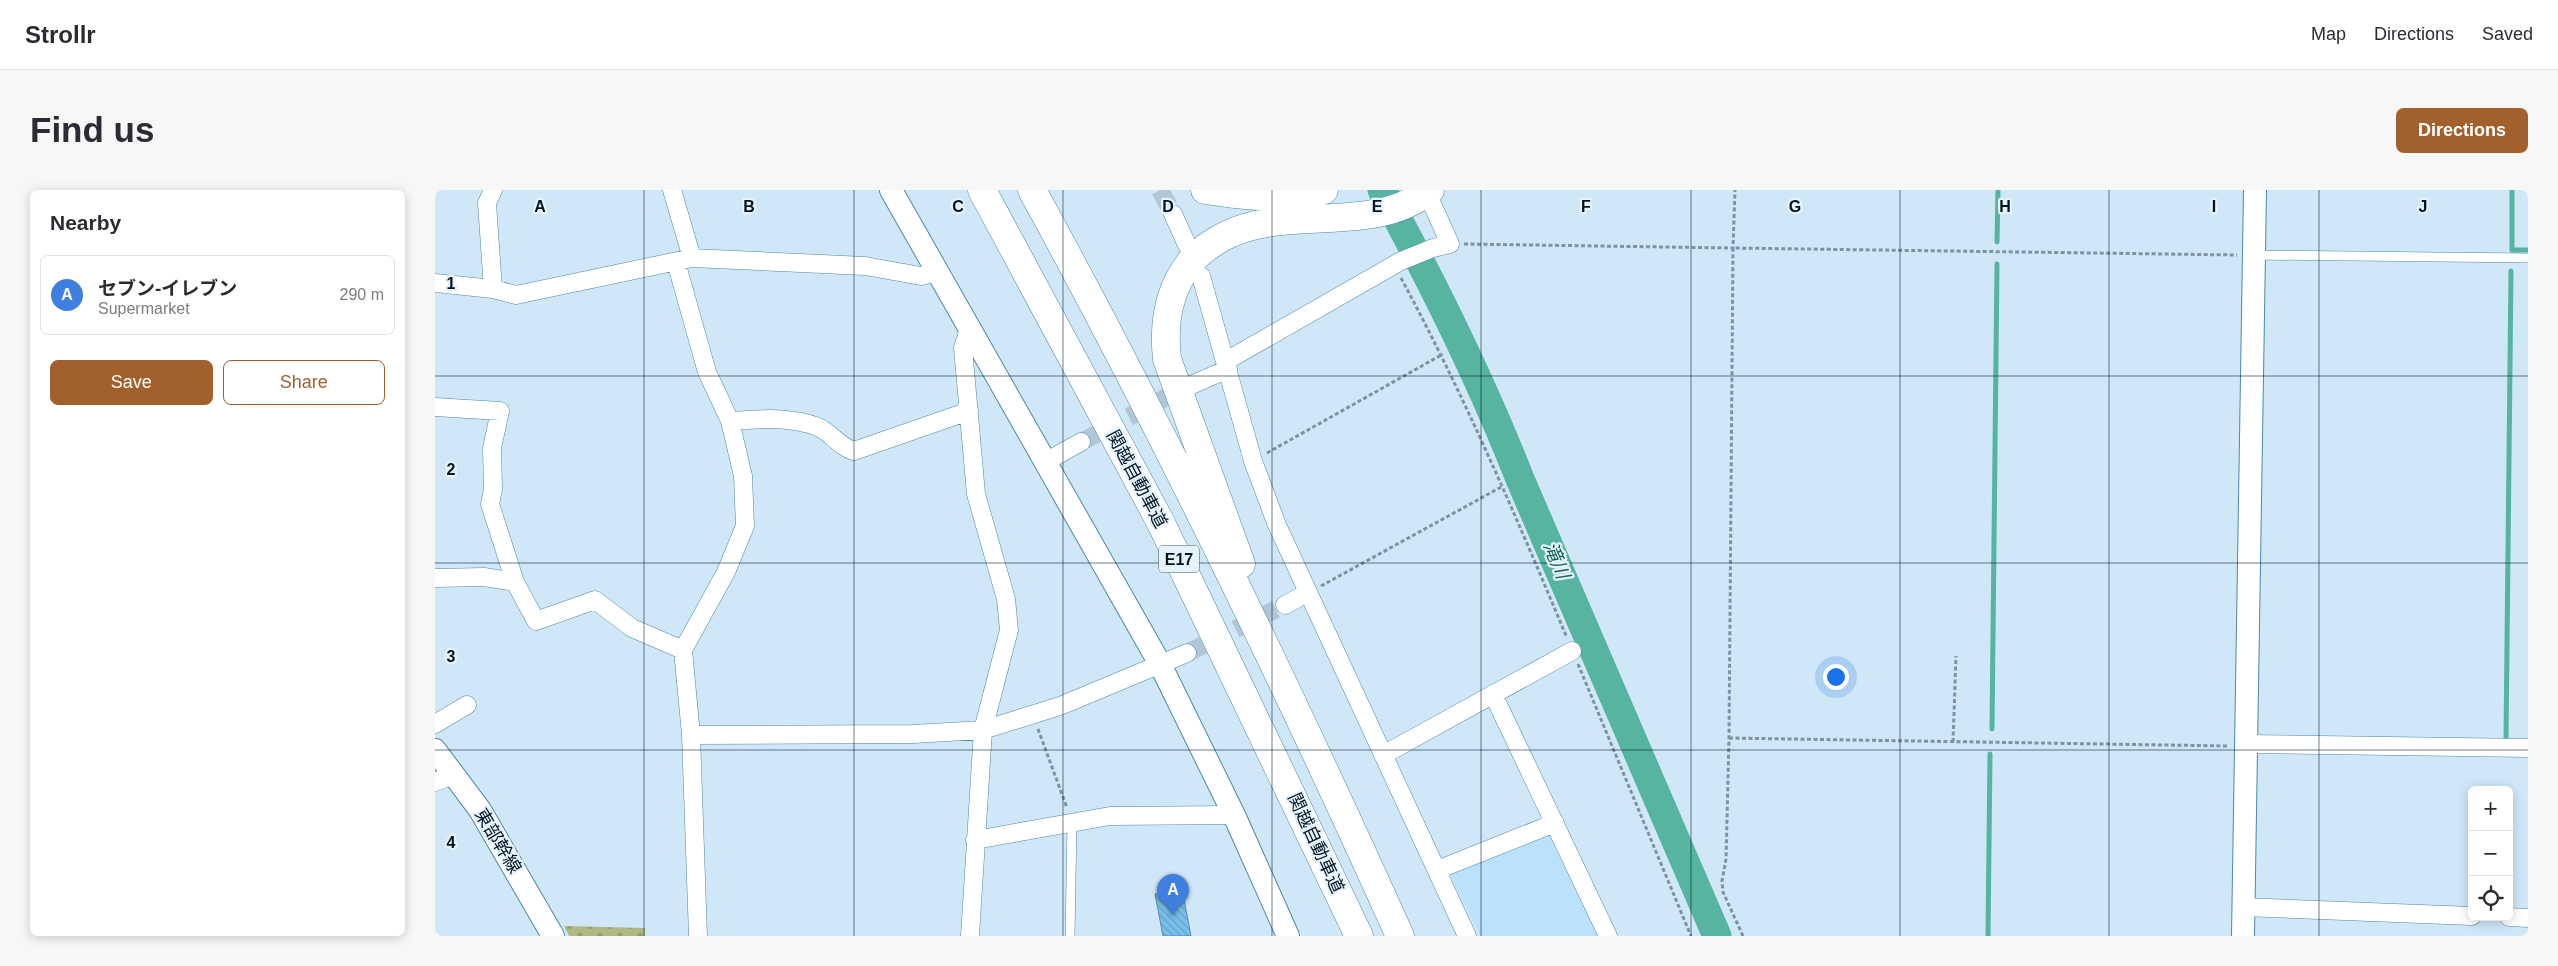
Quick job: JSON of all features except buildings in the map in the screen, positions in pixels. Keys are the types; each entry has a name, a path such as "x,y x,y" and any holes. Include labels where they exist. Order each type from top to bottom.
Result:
{"highway":[{"name":"関越自動車道","path":"982,190 1161,522 1359,936"},
{"name":"E17","path":"1032,190 1090,299 1280,676 1400,936"},
{"path":"1205,190 1240,195 1277,196 1324,190"},
{"path":"1280,676 1201,449 1172,378 1166,350 1167,311 1183,270 1203,248 1224,232 1249,222 1273,216 1357,213 1397,206 1428,196"}],"street":[{"path":"493,190 487,203 493,289"},
{"path":"672,190 707,372 730,421 743,476 745,526 726,572 683,650 691,735 698,936"},
{"path":"891,190 936,272 971,326 1045,462 1160,664 1234,815 1288,936"},
{"path":"2243,936 2248,744 2255,190"},
{"path":"1189,386 1398,263 1442,246 1428,196"},
{"path":"1173,214 1187,245"},
{"path":"435,283 493,289 516,294 684,260 865,266 921,276 936,272"},
{"path":"1201,276 1253,461 1277,526 1467,936"},
{"path":"970,936 983,730 1009,630 1006,599 977,494 963,348 971,326"},
{"path":"435,407 500,411 492,448 493,489 489,504 515,582 537,621 595,600 632,628 683,650"},
{"path":"730,421 779,418 820,428 844,448 853,451 969,411"},
{"path":"1045,462 1081,442"},
{"path":"435,578 484,576 515,582"},
{"path":"1285,605 1307,593"},
{"path":"1383,755 1572,651"},
{"path":"691,735 913,734 983,730 1061,706 1187,653"},
{"path":"1493,694 1608,936"},
{"path":"435,724 467,705"},
{"path":"2248,744 2528,748"},
{"name":"東部幹線","path":"435,750 444,779 480,810 553,936"},
{"path":"975,840 1110,816 1234,815"},
{"path":"1437,870 1555,824"},
{"path":"2243,907 2468,916"},
{"path":"2513,917 2528,918"}],"lane":[{"path":"2253,255 2528,258"},
{"path":"1070,936 1072,822"}],"path":[{"path":"1735,190 1729,738 1726,859 1722,882 1723,892 1743,936"},
{"path":"1442,246 2253,255"},
{"path":"1398,263 1443,354 1503,486 1691,936"},
{"path":"1253,461 1443,354"},
{"path":"1307,593 1503,486"},
{"path":"1953,742 1956,656"},
{"path":"1033,714 1072,822"},
{"path":"1729,738 2235,746 2248,744"}],"shaded area":[{"path":"1547,832 1555,834 1603,936 1480,936 1449,872"}],"green space":[{"path":"564,926 645,928 645,936 569,936"}],"waterway":[{"name":"滝川","path":"1382,190 1420,260 1473,369 1717,936"},
{"path":"1997,242 1998,190"},
{"path":"2512,190 2512,250 2528,250"},
{"path":"1992,729 1997,264"},
{"path":"2506,739 2511,271"},
{"path":"1988,936 1990,754"}],"tunnel":[{"path":"1160,190 1173,214"},
{"path":"1081,442 1186,387"},
{"path":"1187,653 1285,605"}],"place":[{"name":"セブン-イレブン","path":"1173,915"}]}
